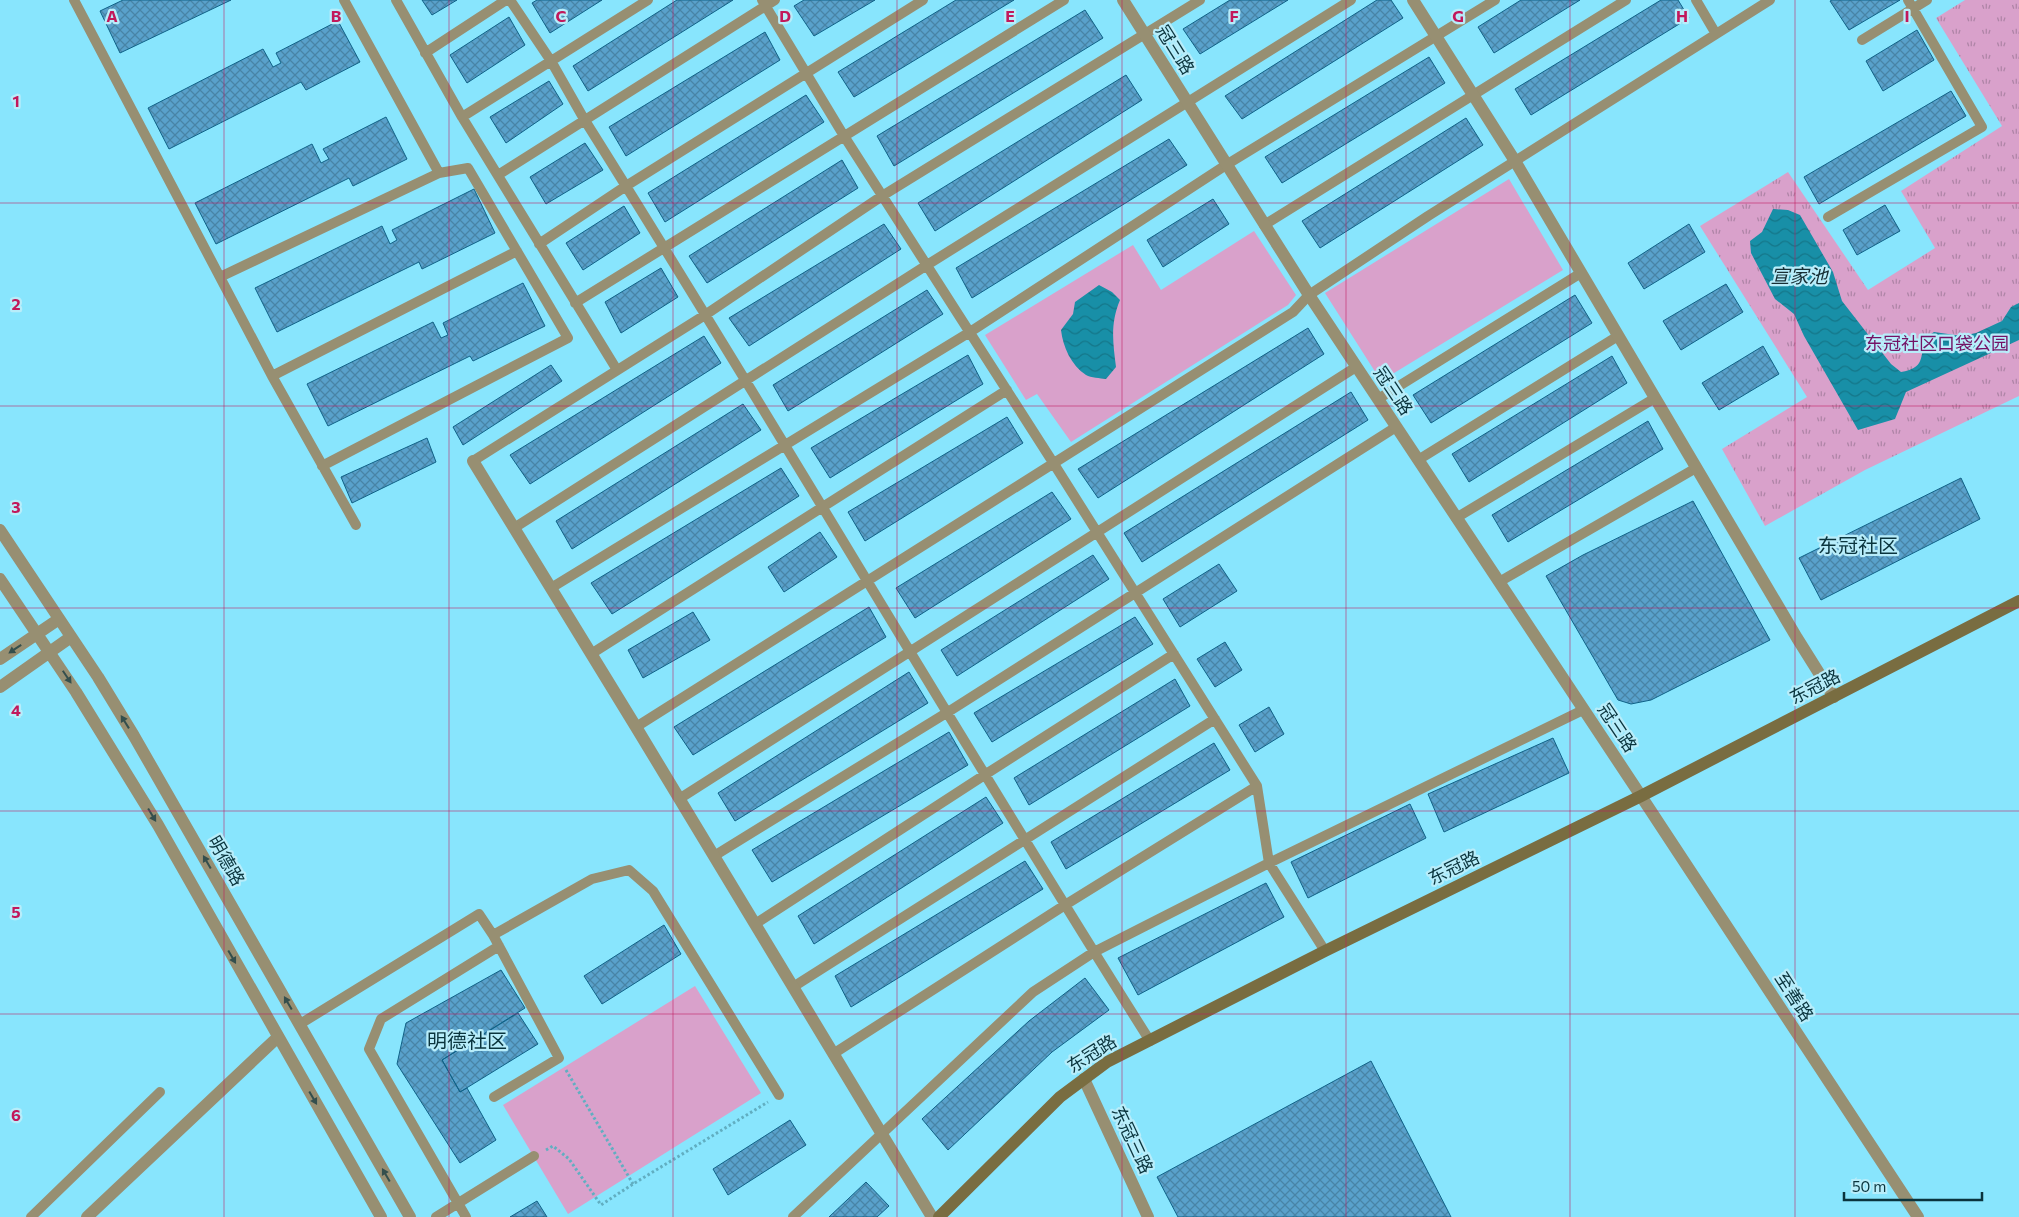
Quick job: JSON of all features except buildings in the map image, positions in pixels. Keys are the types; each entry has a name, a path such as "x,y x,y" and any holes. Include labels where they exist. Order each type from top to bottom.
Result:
{"main road":[{"name":"东冠路","path":"939,1217 1060,1097 1108,1062 1325,951 1642,796 2019,601"}],"street":[{"name":"冠三路","path":"1122,0 1356,367 1642,796"},
{"path":"1413,0 1515,162 1834,697"},
{"path":"473,462 680,799 880,1134 932,1217"},
{"name":"明德路","path":"0,530 134,736 410,1217"},
{"path":"0,579 76,692 158,825 381,1217"},
{"path":"0,659 59,619"},
{"path":"0,687 71,637"},
{"name":"至善路","path":"1642,796 1918,1217"},
{"path":"87,1217 278,1037"},
{"name":"东冠三路","path":"1084,1078 1148,1217"}],"lane":[{"path":"74,0 272,376 356,525"},
{"path":"344,0 439,173"},
{"path":"396,0 462,117 617,370"},
{"path":"426,53 506,0"},
{"path":"510,0 551,61 584,119 1150,1041"},
{"path":"462,117 648,0"},
{"path":"539,244 626,186 923,0"},
{"path":"575,303 1064,0"},
{"path":"473,462 705,315 882,196 1200,0"},
{"path":"514,528 927,265 1351,0"},
{"path":"551,588 970,332 1226,165 1495,0"},
{"path":"1264,224 1626,0"},
{"path":"1696,0 1716,34"},
{"path":"636,727 1293,312 1309,295 1770,0"},
{"path":"1862,40 1911,4 1927,0"},
{"path":"498,175 768,2 806,73 844,136 1257,786 1269,863 1325,951"},
{"path":"1828,217 1982,126 1911,4"},
{"path":"220,277 439,173 468,168 568,338 322,466"},
{"path":"272,376 517,251"},
{"path":"1378,399 1581,273"},
{"path":"1418,460 1618,336"},
{"path":"680,799 1356,367"},
{"path":"591,654 1006,390"},
{"path":"1456,518 1655,398"},
{"path":"714,856 948,712 1396,427"},
{"path":"1499,582 1696,468"},
{"path":"755,924 1174,654"},
{"path":"793,1217 1034,992 1094,952 1269,863 1583,710"},
{"path":"792,987 1216,719"},
{"path":"833,1054 1065,905 1257,786"},
{"path":"493,935 592,879 629,870 653,891 779,1095"},
{"path":"300,1024 479,914 493,935 559,1058 494,1097"},
{"path":"466,1217 369,1049 381,1020 499,946"},
{"path":"31,1217 160,1092"},
{"path":"436,1217 534,1156"}],"path":[{"path":"559,1058 633,1184"},
{"path":"534,1156 553,1146 569,1159 601,1205 779,1095"}],"green space":[{"name":"东冠社区口袋公园","path":"1965,0 2019,0 2019,396 1865,470 1765,526 1722,449 1807,397 1700,226 1788,172 1868,290 1935,248 1901,191 2002,126 1936,18"},
{"path":"1509,179 1563,270 1381,381 1325,293"},
{"path":"1254,231 1296,295 1288,305 1071,442 1037,394 1026,400 985,335 1133,245 1161,290"},
{"path":"695,986 761,1093 568,1214 503,1105"}],"water":[{"name":"宣家池","path":"1773,209 1788,210 1800,215 1833,272 1842,301 1891,364 1901,372 1918,365 1922,356 1925,338 1934,332 1962,336 1976,333 2002,321 2011,307 2019,303 2019,340 1906,392 1895,419 1858,430 1804,336 1794,314 1775,299 1751,253 1750,241 1762,232"},
{"path":"1099,285 1112,292 1120,300 1115,317 1113,341 1116,367 1106,379 1088,376 1076,366 1066,349 1061,330 1073,314 1075,302"}],"district":[{"name":"东冠社区","path":"1858,546"},
{"name":"明德社区","path":"467,1041"}]}
